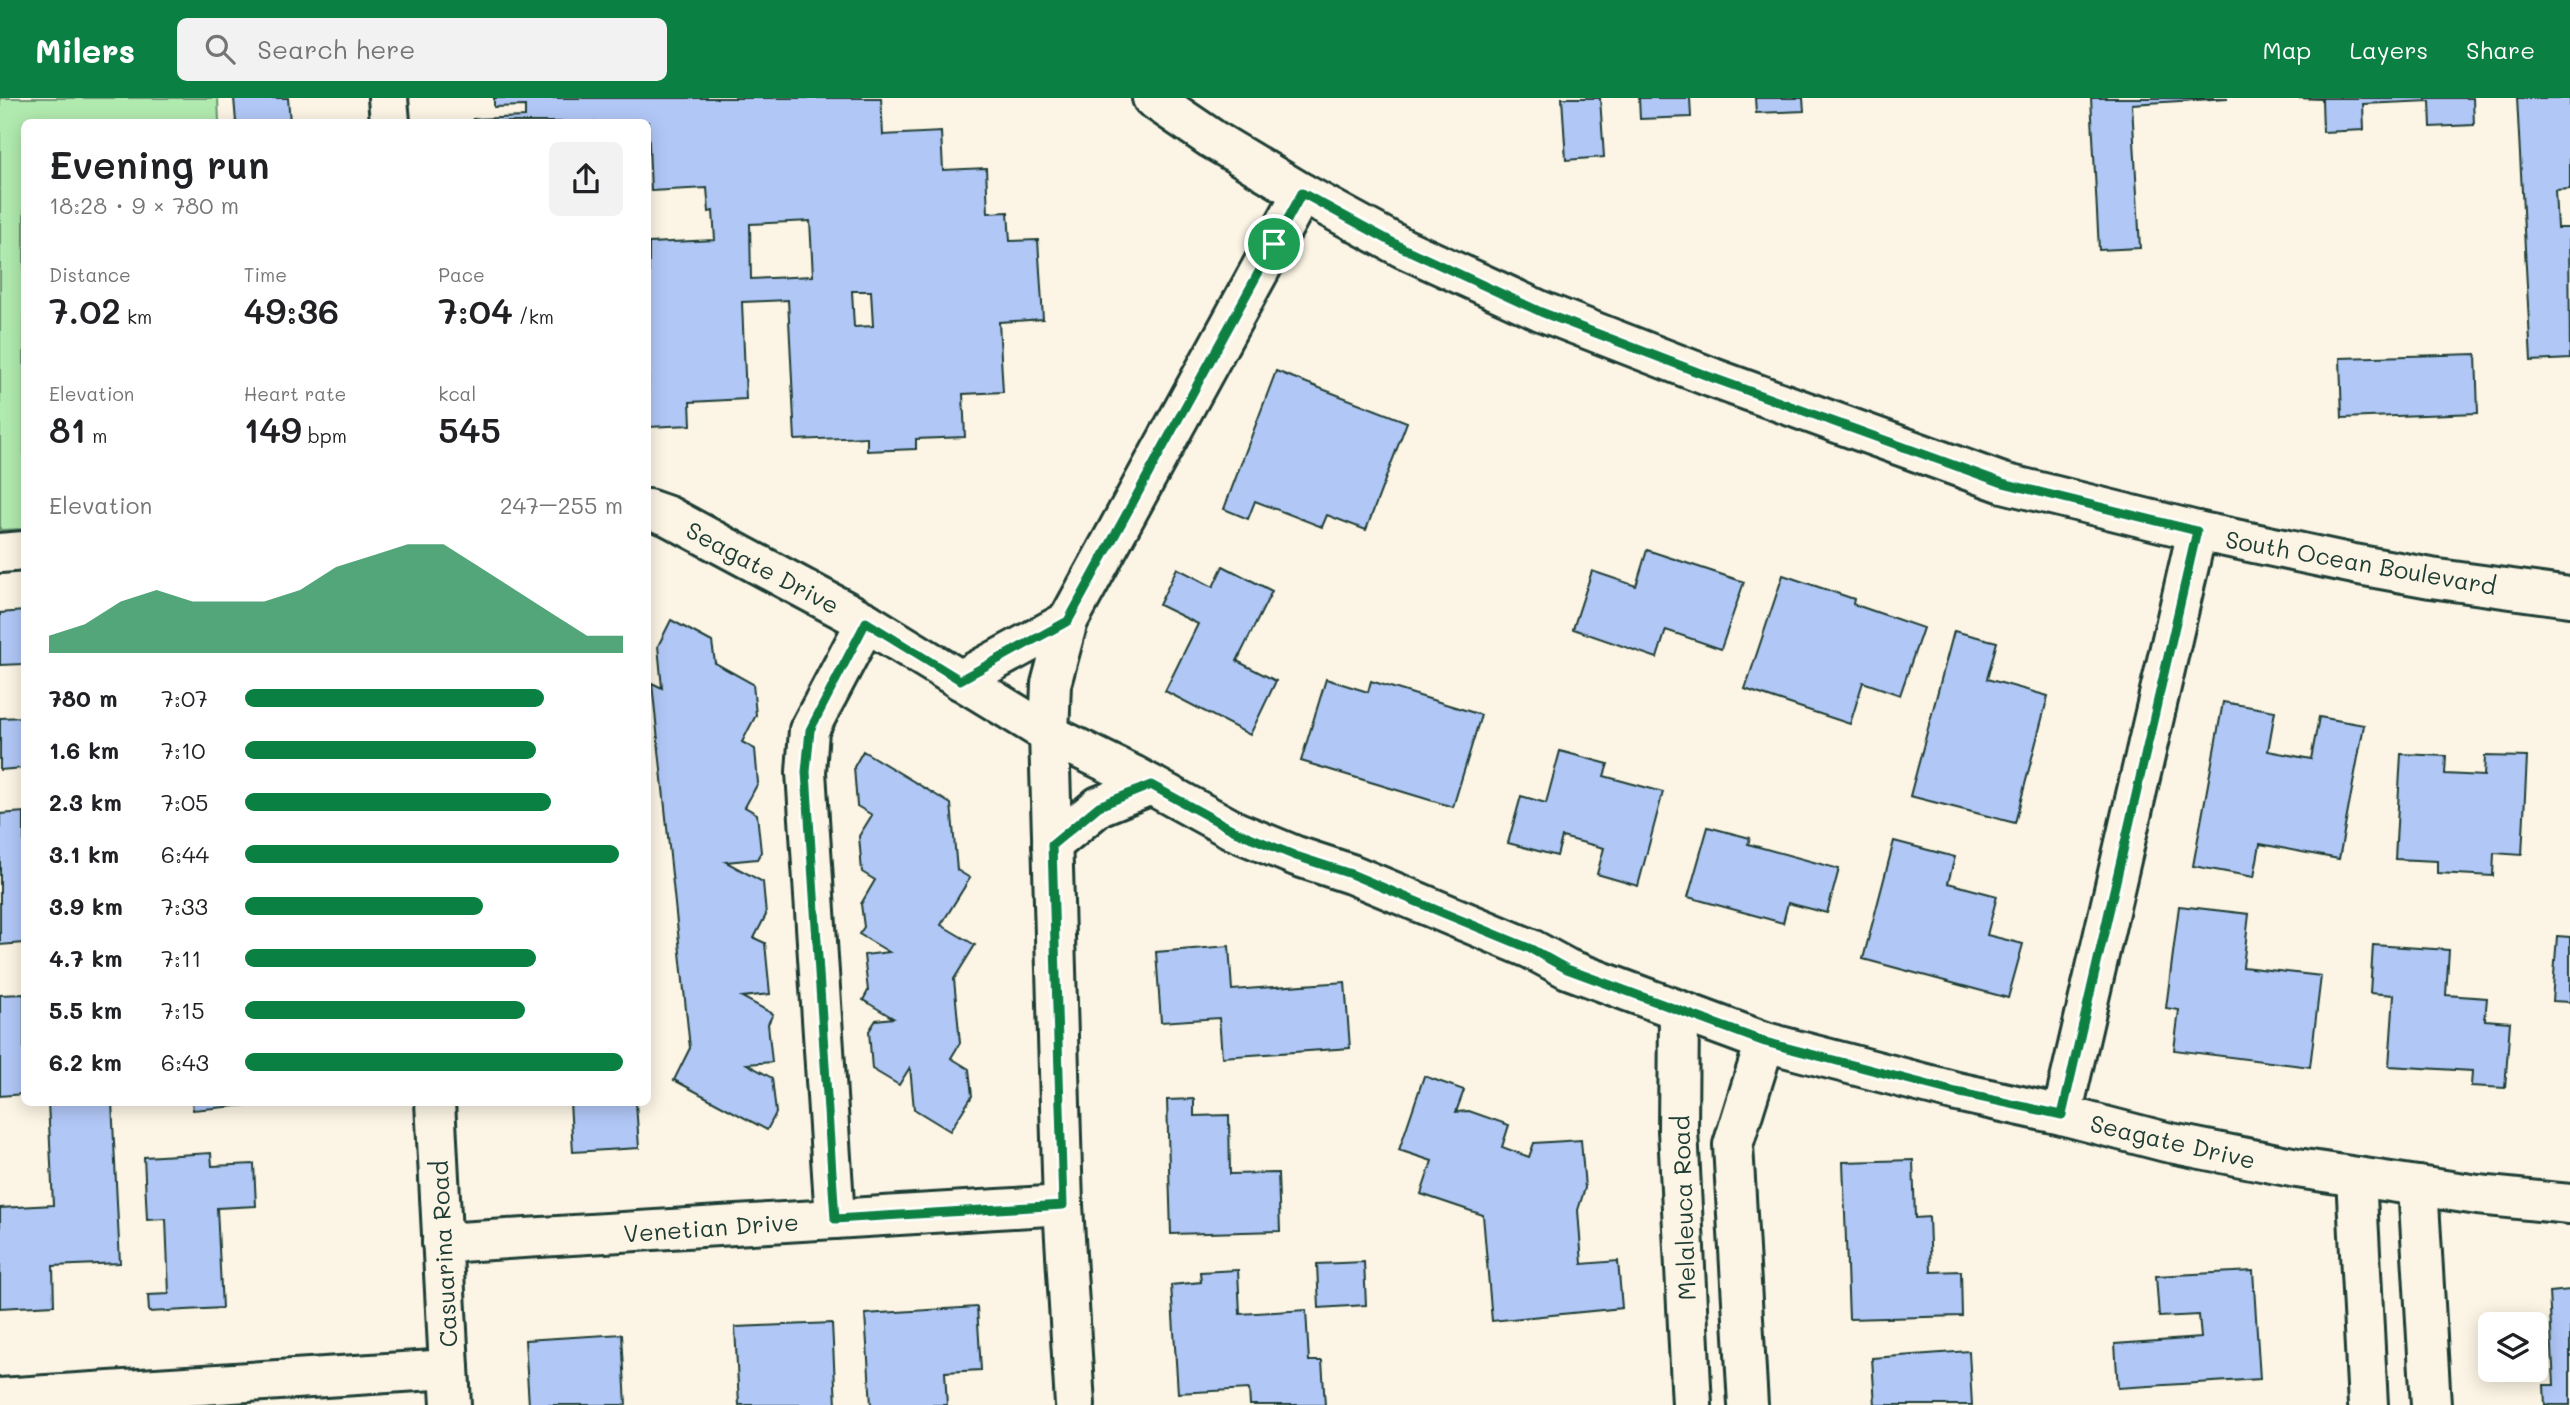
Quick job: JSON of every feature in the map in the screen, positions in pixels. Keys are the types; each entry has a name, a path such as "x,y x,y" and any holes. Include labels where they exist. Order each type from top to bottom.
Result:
{"street":[{"path":"388,98 390,119"},
{"name":"South Ocean Boulevard","path":"1152,98 1212,139 1302,193 1403,248 1541,312 1713,378 2003,483 2197,531 2431,578 2570,597"},
{"path":"1075,1405 1063,1205 1049,734 1051,684 1068,621 1302,193"},
{"name":"Seagate Drive","path":"651,510 668,516 866,622 1049,734 1235,831 1296,856 1351,874 1531,949 1567,969 1765,1042 1956,1092 2062,1115 2166,1142 2297,1168 2570,1204"},
{"path":"2062,1115 2197,531"},
{"path":"0,553 21,551"},
{"path":"960,680 1068,621"},
{"path":"835,1219 806,772 810,730 866,622"},
{"path":"1052,845 1099,806 1151,785"},
{"name":"Melaleuca Road","path":"1679,1010 1678,1130 1692,1405"},
{"path":"1748,1405 1733,1145 1765,1042"},
{"name":"Casuarina Road","path":"435,1106 450,1387"},
{"path":"2356,1177 2368,1405"},
{"path":"2418,1186 2431,1405"},
{"name":"Venetian Drive","path":"442,1243 1063,1205"},
{"path":"0,1398 450,1387"}],"green space":[{"path":"0,98 218,98 219,119 21,119 21,529 0,530"}],"building":[{"path":"234,98 288,98 290,119 236,119"},
{"path":"494,98 881,98 883,135 941,132 943,170 986,168 988,213 1008,212 1010,241 1038,240 1043,319 999,322 1003,392 963,394 965,437 916,439 916,449 867,451 867,437 795,440 788,300 742,302 746,399 690,402 691,425 651,427 651,243 715,240 713,211 709,212 707,188 651,191 651,119 473,119 525,117 525,106 494,107","holes":["810,221 813,276 751,279 750,224","852,291 871,291 873,326 854,327"]},
{"path":"1562,98 1600,98 1604,157 1566,160"},
{"path":"1639,98 1690,98 1691,117 1640,119"},
{"path":"1755,98 1803,98 1804,111 1756,113"},
{"path":"2091,98 2228,98 2132,104 2140,248 2099,250"},
{"path":"2296,98 2473,98 2474,125 2431,127 2430,101 2363,104 2364,130 2323,132 2322,99"},
{"path":"2517,98 2570,98 2570,189 2555,190 2557,228 2569,228 2570,359 2531,361"},
{"path":"2476,354 2478,413 2342,418 2340,358"},
{"path":"1276,371 1407,422 1366,530 1327,515 1322,527 1255,501 1248,519 1224,509"},
{"path":"1647,550 1744,582 1721,649 1666,630 1657,658 1573,629 1592,571 1636,586"},
{"path":"1223,566 1272,591 1237,661 1276,681 1250,735 1165,691 1198,624 1159,605 1177,568 1213,587"},
{"path":"1783,575 1854,599 1853,604 1923,628 1900,695 1863,682 1850,724 1745,689"},
{"path":"21,611 21,664 0,665 0,613"},
{"path":"671,620 712,642 715,663 753,684 756,715 742,742 755,749 758,783 745,807 757,814 761,852 757,859 726,862 763,882 766,915 754,938 765,943 770,994 742,997 773,1014 768,1024 772,1062 747,1064 772,1078 776,1113 767,1130 674,1080 690,1048 652,683 662,688 658,646"},
{"path":"1954,631 1997,642 1987,679 2048,696 2015,823 1910,796"},
{"path":"1326,679 1368,692 1371,681 1481,715 1453,807 1301,761"},
{"path":"2223,702 2275,711 2268,751 2311,759 2319,717 2364,725 2339,859 2260,844 2254,877 2193,866"},
{"path":"21,717 21,768 0,770 0,718"},
{"path":"863,751 951,804 957,870 970,878 941,925 975,945 954,979 960,1043 951,1058 969,1069 972,1096 950,1131 914,1109 910,1067 899,1085 872,1069 869,1031 876,1020 893,1018 863,1000 868,991 864,955 889,952 859,934 864,927 861,904 875,880 862,872 859,836 872,815 857,806 854,767"},
{"path":"1560,751 1608,764 1604,776 1663,792 1638,886 1597,874 1604,848 1562,837 1557,856 1508,843 1521,796 1546,803"},
{"path":"2401,754 2446,756 2445,774 2484,776 2485,756 2527,757 2522,855 2494,853 2493,876 2437,873 2437,861 2395,859"},
{"path":"21,812 21,943 0,945 0,814"},
{"path":"1708,827 1750,838 1748,844 1839,869 1827,913 1788,903 1783,923 1688,897"},
{"path":"1894,841 1955,857 1948,883 1997,896 1987,935 2023,944 2008,998 1863,959"},
{"path":"2179,906 2249,914 2243,967 2321,976 2310,1067 2174,1050 2179,1010 2166,1008"},
{"path":"2557,936 2570,937 2570,1002 2552,1001"},
{"path":"2373,945 2449,950 2446,995 2487,998 2485,1020 2510,1022 2505,1088 2471,1086 2472,1071 2389,1066 2394,995 2370,993"},
{"path":"1229,946 1232,990 1345,982 1350,1048 1222,1057 1219,1018 1161,1022 1156,952"},
{"path":"21,994 21,1094 0,1096 0,995"},
{"path":"1424,1076 1464,1090 1456,1112 1469,1111 1509,1125 1502,1147 1529,1157 1534,1143 1581,1140 1585,1188 1578,1210 1582,1264 1618,1261 1622,1308 1492,1321 1483,1215 1421,1194 1432,1161 1399,1150"},
{"path":"1194,1099 1194,1116 1229,1115 1230,1174 1278,1173 1280,1231 1171,1234 1167,1100"},
{"path":"48,1106 112,1106 120,1263 53,1266 54,1305 0,1308 0,1208 53,1205"},
{"path":"192,1106 236,1106 193,1110"},
{"path":"570,1106 636,1106 639,1148 573,1152"},
{"path":"211,1153 212,1166 254,1164 256,1206 217,1208 222,1308 149,1312 148,1295 169,1294 166,1219 147,1220 144,1157"},
{"path":"1913,1160 1915,1218 1929,1217 1931,1272 1961,1271 1962,1316 1849,1319 1843,1162"},
{"path":"1364,1262 1366,1305 1319,1308 1317,1264"},
{"path":"1238,1270 1240,1314 1306,1310 1309,1361 1322,1361 1325,1405 1250,1405 1249,1389 1178,1393 1171,1285 1201,1282 1200,1272"},
{"path":"2253,1271 2260,1379 2118,1388 2115,1344 2201,1338 2199,1315 2159,1317 2156,1276"},
{"path":"2570,1290 2570,1405 2545,1405 2544,1385 2554,1385 2549,1292"},
{"path":"977,1307 981,1370 945,1372 947,1405 871,1405 865,1314"},
{"path":"832,1323 836,1405 739,1405 735,1327"},
{"path":"622,1334 626,1405 529,1405 525,1340"},
{"path":"1969,1351 1972,1405 1875,1405 1872,1358"}],"route":[{"path":"1302,193 1367,226 1403,248 1541,312 1713,378 2003,483 2197,531 2062,1115 1956,1092 1765,1042 1567,969 1531,949 1351,874 1296,856 1235,831 1151,785 1099,806 1052,845 1063,1205 835,1219 806,772 810,730 866,622 960,680 1068,621 1274,244 1302,193"}]}
